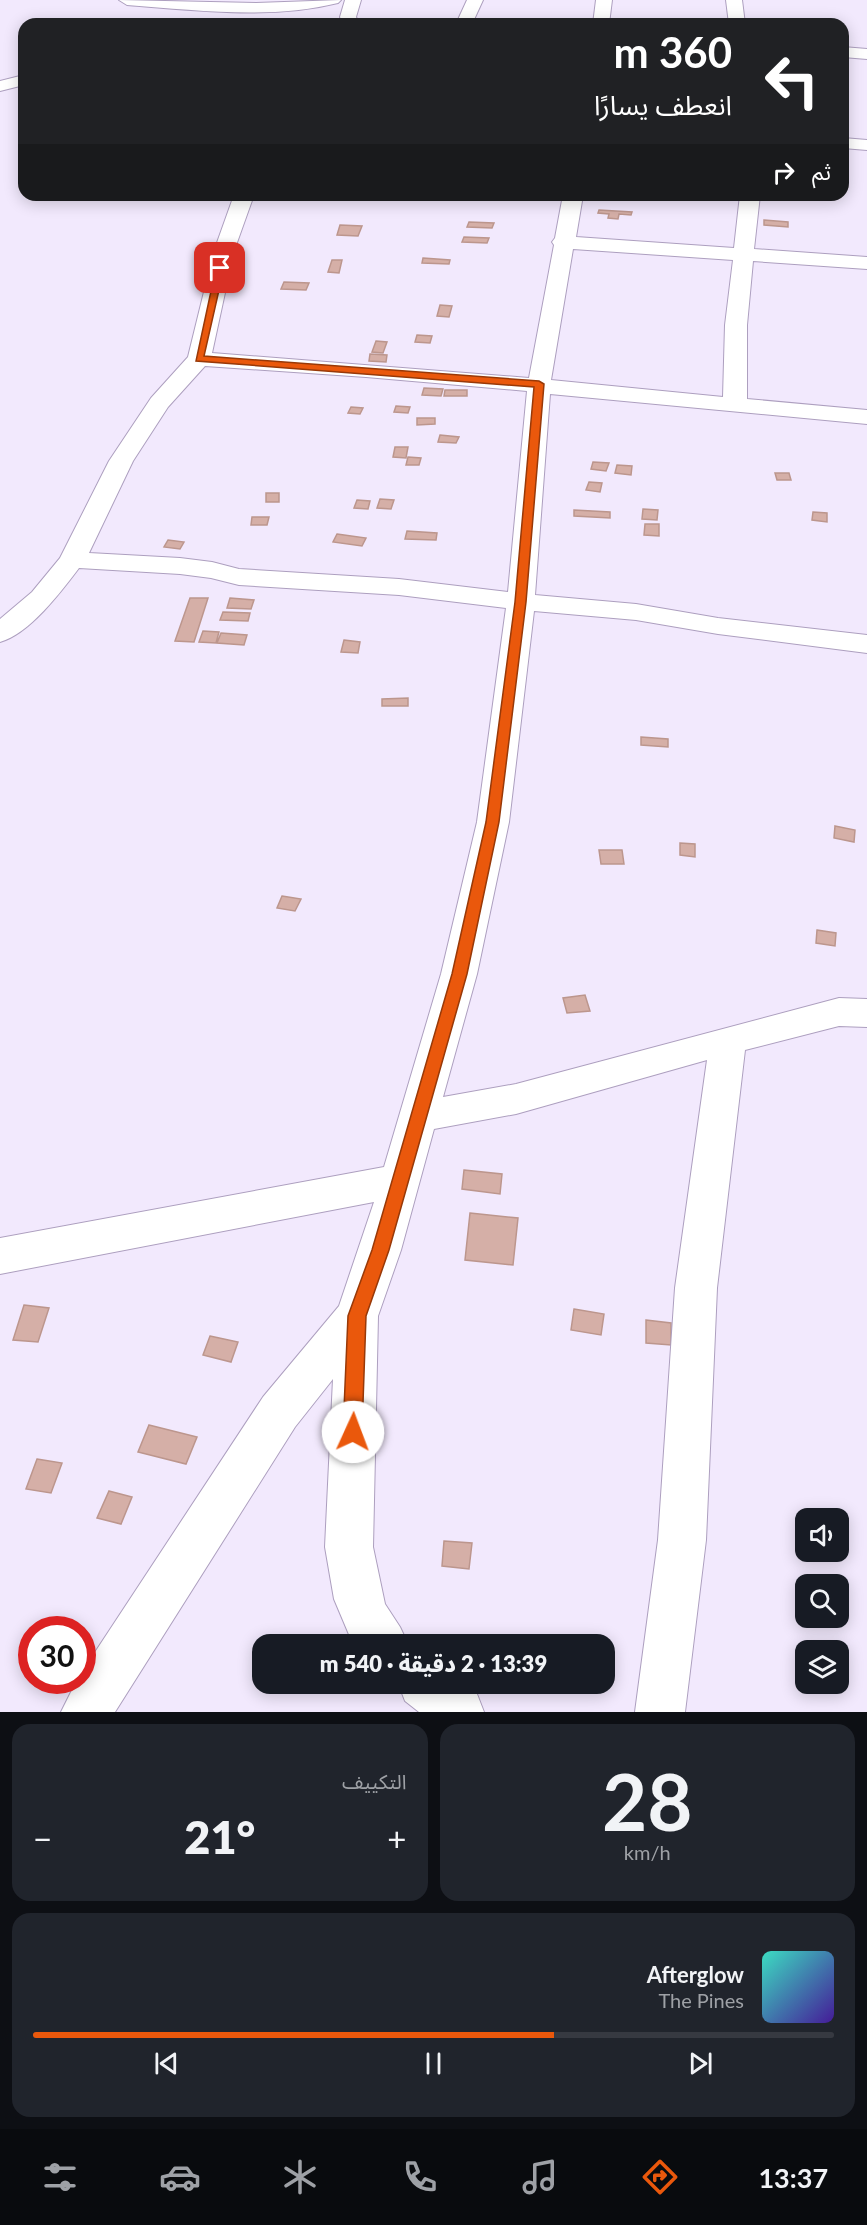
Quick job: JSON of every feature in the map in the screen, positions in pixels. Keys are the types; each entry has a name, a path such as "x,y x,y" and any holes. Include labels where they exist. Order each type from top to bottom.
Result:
{"street":[{"path":"127,0 242,8 286,7 333,0"},
{"path":"348,18 353,0"},
{"path":"467,18 475,0"},
{"path":"602,18 604,0"},
{"path":"734,0 736,18"},
{"path":"223,18 242,8"},
{"path":"849,52 867,54"},
{"path":"0,86 18,82"},
{"path":"849,144 867,145"},
{"path":"0,633 42,598 72,560 121,461 159,403 199,359 224,251 242,201"},
{"path":"374,1634 353,1585 349,1547 357,1316 401,1180 459,974 493,822 521,602 539,384 562,242 572,201"},
{"path":"735,406 736,325 749,201"},
{"path":"562,242 867,263"},
{"path":"199,359 539,384 735,406 867,417"},
{"path":"72,560 212,570 239,577 399,587 521,602 636,612 718,626 867,644"},
{"path":"419,1116 516,1099 858,1006"},
{"path":"660,1712 682,1540 696,1288 728,1040"},
{"path":"0,1256 401,1180"},
{"path":"86,1712 279,1412 357,1316"},
{"path":"437,1694 459,1712"}],"building":[{"path":"599,210 632,212 631,215 619,214 618,219 608,218 609,214 598,213"},
{"path":"764,220 788,222 788,227 764,225"},
{"path":"469,222 494,223 492,228 467,227"},
{"path":"340,225 362,226 358,236 337,235"},
{"path":"464,237 489,238 487,243 462,242"},
{"path":"423,258 450,260 449,264 422,263"},
{"path":"332,260 342,260 339,273 328,272"},
{"path":"284,282 309,283 306,290 281,289"},
{"path":"440,305 452,306 449,317 437,316"},
{"path":"417,335 432,336 430,343 415,342"},
{"path":"376,341 387,342 383,353 372,352"},
{"path":"370,354 387,355 386,362 369,361"},
{"path":"424,388 443,389 441,396 422,395"},
{"path":"445,390 467,390 467,396 444,396"},
{"path":"396,406 410,407 408,413 394,412"},
{"path":"351,407 363,408 360,414 348,413"},
{"path":"417,418 435,418 435,424 417,425"},
{"path":"440,435 459,437 456,443 438,442"},
{"path":"395,447 408,447 406,458 393,457"},
{"path":"408,457 421,458 419,465 406,465"},
{"path":"593,462 609,463 606,471 591,469"},
{"path":"617,465 632,466 631,475 615,473"},
{"path":"775,473 789,473 791,480 777,480"},
{"path":"589,482 602,483 600,492 586,490"},
{"path":"266,493 279,493 279,502 266,502"},
{"path":"380,499 394,500 391,509 377,508"},
{"path":"357,500 370,501 368,509 354,508"},
{"path":"643,509 658,510 657,520 642,519"},
{"path":"574,510 610,512 610,518 574,516"},
{"path":"813,512 827,513 827,522 812,520"},
{"path":"252,517 269,517 267,525 251,525"},
{"path":"645,524 659,524 659,536 644,535"},
{"path":"407,531 437,533 436,540 405,539"},
{"path":"337,534 366,538 362,546 333,542"},
{"path":"168,540 184,542 180,549 164,547"},
{"path":"190,598 208,598 194,642 175,641"},
{"path":"230,598 254,600 251,609 227,608"},
{"path":"223,612 250,613 248,621 220,620"},
{"path":"203,631 219,632 216,643 199,642"},
{"path":"221,633 247,635 244,645 217,643"},
{"path":"344,640 360,642 358,653 341,652"},
{"path":"408,698 408,706 382,706 382,699"},
{"path":"641,737 668,739 668,747 641,745"},
{"path":"835,826 855,830 854,842 834,838"},
{"path":"680,843 695,844 695,857 680,855"},
{"path":"599,850 622,850 624,864 601,864"},
{"path":"282,896 301,899 295,911 277,908"},
{"path":"817,930 836,933 835,946 816,943"},
{"path":"585,995 590,1011 567,1013 563,998"},
{"path":"464,1170 502,1174 500,1194 462,1189"},
{"path":"470,1213 518,1218 513,1265 465,1260"},
{"path":"24,1305 49,1308 38,1342 13,1340"},
{"path":"574,1309 604,1314 601,1335 571,1330"},
{"path":"646,1320 671,1323 671,1345 646,1343"},
{"path":"210,1336 238,1342 231,1362 203,1355"},
{"path":"149,1425 197,1437 186,1464 138,1452"},
{"path":"37,1459 62,1463 51,1493 26,1489"},
{"path":"109,1491 132,1497 121,1524 97,1518"},
{"path":"444,1541 472,1543 469,1569 442,1566"}],"route":[{"path":"220,268 201,342 199,359 539,384 521,602 493,822 459,974 380,1250 357,1316 353,1432"}]}
